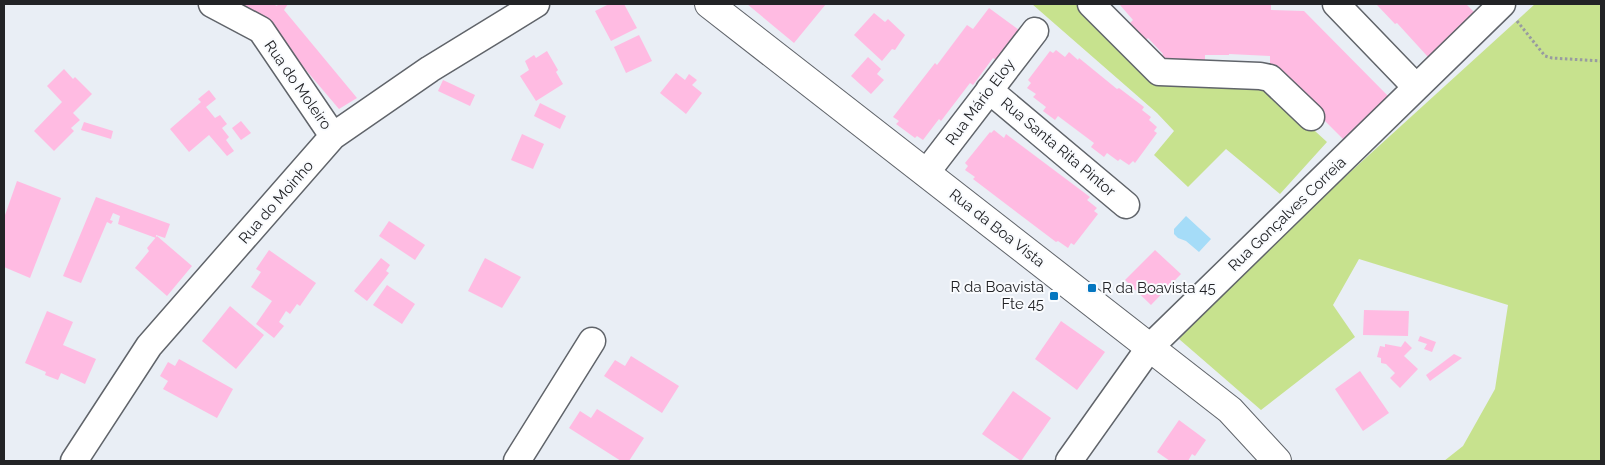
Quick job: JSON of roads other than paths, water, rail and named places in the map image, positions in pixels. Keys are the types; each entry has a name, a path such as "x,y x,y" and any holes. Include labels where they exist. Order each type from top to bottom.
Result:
{"street":[{"name":"Rua do Moleiro","path":"212,4 261,30 334,136"},
{"name":"Rua do Moinho","path":"74,461 149,346 334,136 430,69 536,4"},
{"name":"Rua da Boa Vista","path":"709,4 1230,410 1277,461"},
{"path":"1091,4 1159,72 1270,78 1311,117"},
{"path":"1336,4 1416,87"},
{"name":"Rua Gonçalves Correia","path":"1069,461 1150,347 1416,87 1509,11"},
{"name":"Rua Mário Eloy","path":"926,173 1034,30"},
{"name":"Rua Santa Rita Pintor","path":"989,90 1126,205"},
{"path":"517,461 592,341"}],"water":[{"path":"1186,216 1211,239 1199,252 1174,234 1174,229"}],"place":[{"name":"R da Boavista 45","path":"1092,288"},
{"name":"R da Boavista Fte 45","path":"1054,296"}]}
